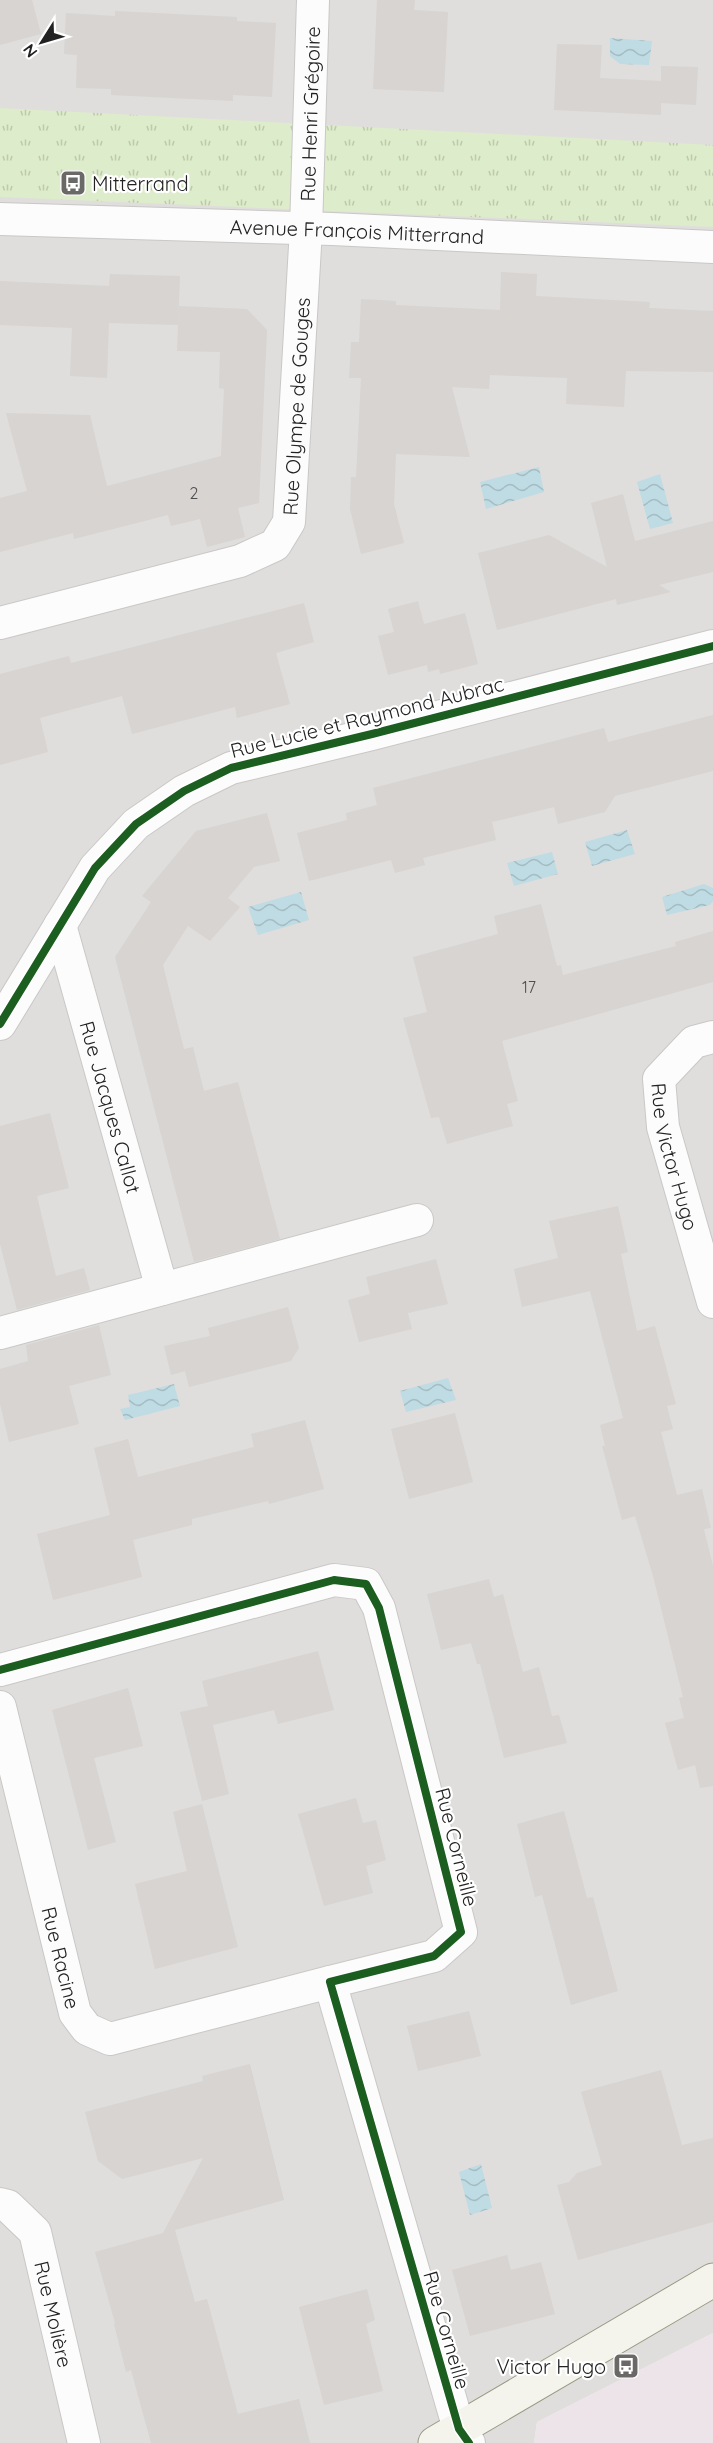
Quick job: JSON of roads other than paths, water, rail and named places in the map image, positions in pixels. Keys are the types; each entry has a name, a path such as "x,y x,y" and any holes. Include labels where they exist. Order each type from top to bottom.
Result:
{"street":[{"name":"Rue Henri Grégoire","path":"306,229 313,0"},
{"name":"Avenue François Mitterrand","path":"0,219 306,229 713,247"},
{"name":"Rue Olympe de Gouges","path":"0,623 240,561 275,545 289,522 306,229"},
{"name":"Rue Lucie et Raymond Aubrac","path":"0,1024 95,868 136,824 184,791 231,768 713,646"},
{"name":"Rue Jacques Callot","path":"60,925 162,1288"},
{"name":"Rue Victor Hugo","path":"713,1037 694,1042 659,1079 663,1127 713,1302"},
{"path":"0,1333 417,1220"},
{"name":"Rue Corneille","path":"0,1670 334,1580 366,1584 379,1608 461,1932 434,1956 330,1982 454,2438"},
{"name":"Rue Racine","path":"0,1707 75,2013 87,2029 110,2039 330,1982"},
{"name":"Rue Molière","path":"0,2204 8,2206 35,2232 84,2443"},
{"path":"454,2438 713,2280"}],"water":[{"path":"610,38 652,41 649,65 620,64 610,56"},
{"path":"539,467 544,492 486,509 480,482"},
{"path":"660,474 673,523 650,529 637,482"},
{"path":"627,830 635,854 592,866 585,842"},
{"path":"552,852 558,874 514,886 507,863"},
{"path":"704,884 713,888 713,901 710,905 667,915 662,897"},
{"path":"301,892 309,920 258,935 248,907"},
{"path":"448,1378 456,1400 406,1412 400,1391"},
{"path":"174,1384 180,1406 125,1420 120,1409 130,1407 128,1395"},
{"path":"481,2164 492,2208 470,2215 459,2172"}],"place":[{"name":"Mitterrand","path":"73,183"},
{"name":"Victor Hugo","path":"626,2366"}]}
